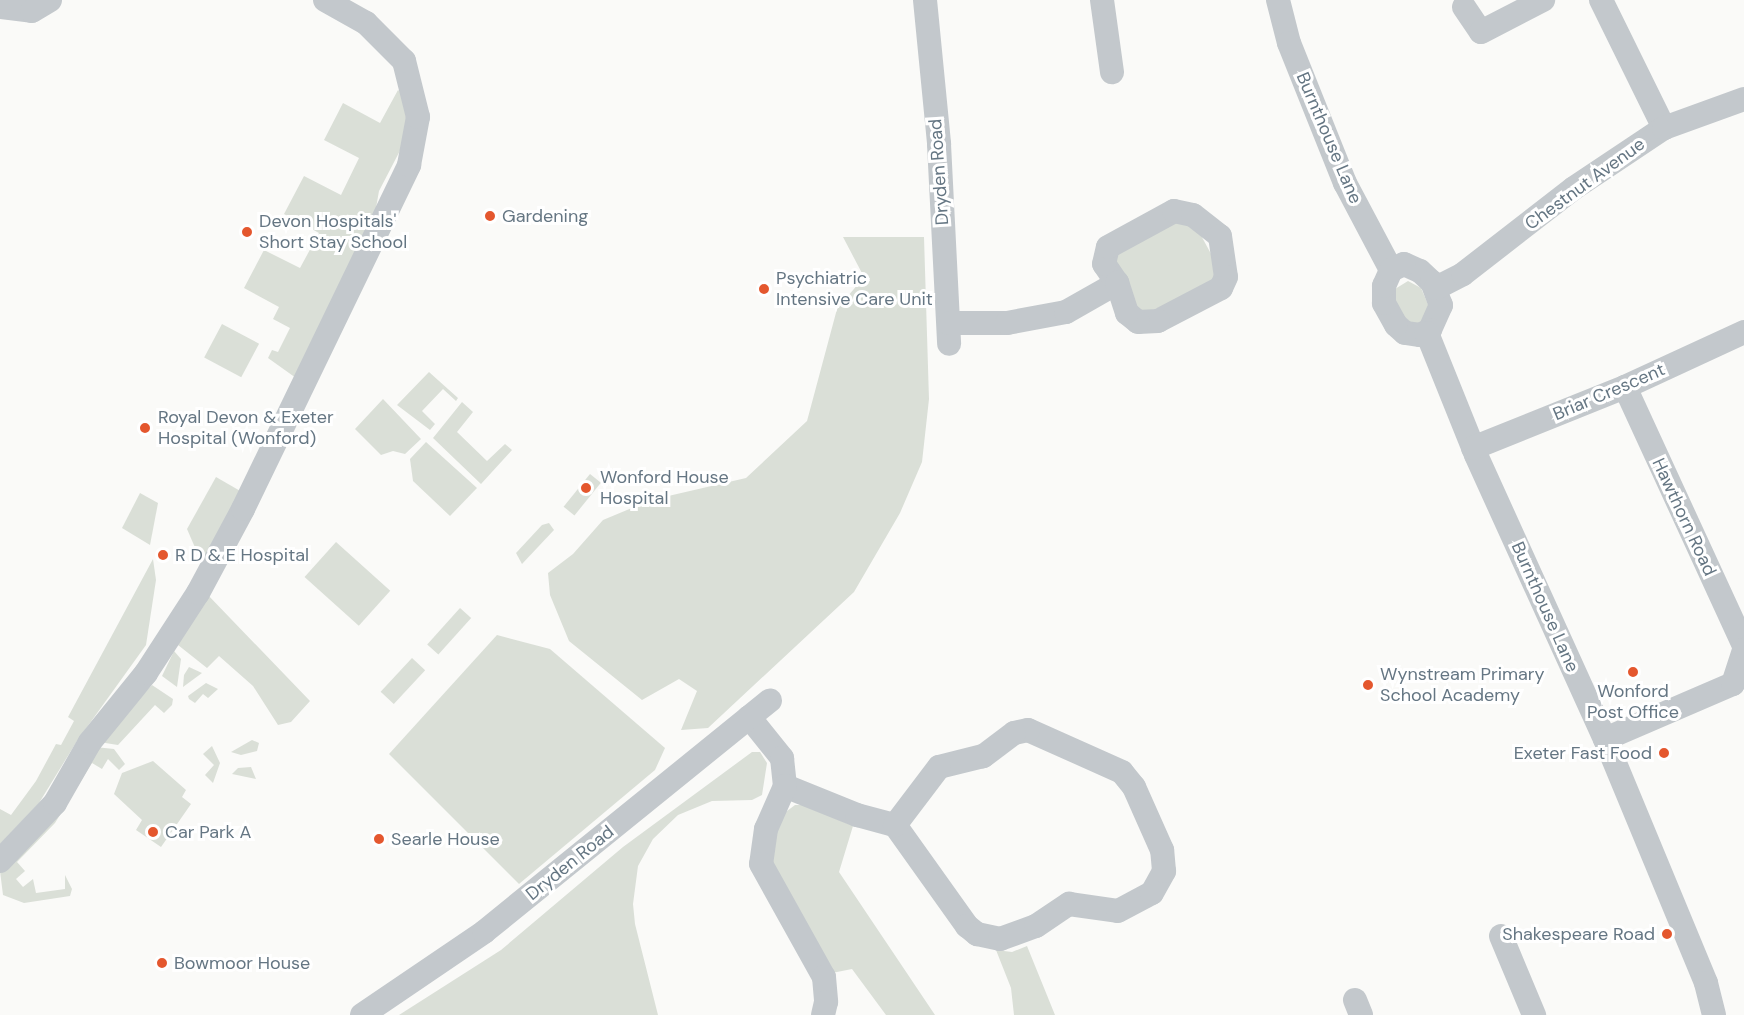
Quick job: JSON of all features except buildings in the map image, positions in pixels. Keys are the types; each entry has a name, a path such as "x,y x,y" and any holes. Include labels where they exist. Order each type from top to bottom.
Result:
{"street":[{"path":"0,7 33,11 50,0"},
{"path":"0,861 55,803 90,742 146,673 198,593 243,509 383,221 414,147 418,117 410,77 404,61 387,41 366,23 325,0"},
{"name":"Dryden Road","path":"924,0 939,144 949,334 1066,312 1117,283"},
{"path":"1102,0 1112,72"},
{"name":"Burnthouse Lane","path":"1278,0 1289,43 1345,183 1391,270"},
{"path":"1464,7 1481,32 1543,0"},
{"path":"1601,0 1664,128"},
{"name":"Chestnut Avenue","path":"1436,288 1463,274 1574,188 1664,128 1744,99"},
{"path":"1174,212 1193,214 1220,236 1226,277 1221,288 1158,321 1137,322 1127,314 1117,283 1104,264 1108,247 1174,212"},
{"path":"1404,264 1413,267 1436,288 1440,312 1427,333 1415,336 1405,333 1388,311 1384,286 1391,270 1404,264"},
{"name":"Briar Crescent","path":"1473,448 1625,387 1744,332"},
{"name":"Burnthouse Lane","path":"1427,333 1473,448 1605,739 1706,983 1714,1015"},
{"name":"Hawthorn Road","path":"1625,387 1744,648"},
{"path":"1605,739 1733,684 1744,648"},
{"name":"Dryden Road","path":"362,1015 484,933 770,700"},
{"path":"749,717 782,758 784,786 766,829 761,864 824,977 826,1002 823,1015"},
{"path":"784,786 857,815 895,825 967,926 989,937 1000,939 1036,926 1069,904 1118,911 1152,893 1164,871 1162,850 1126,776 1116,767 1028,730 1014,733 983,756 939,767 895,825"},
{"path":"1501,936 1534,1015"}],"shaded area":[{"path":"398,90 406,97 409,119 405,141 379,191 374,219 296,378 268,358 272,350 278,352 290,328 273,319 279,307 244,288 264,250 300,268 319,233 284,214 304,176 341,195 359,158 324,140 343,103 380,123"},
{"path":"1178,218 1197,228 1216,263 1216,274 1206,292 1143,313 1121,292 1113,249"},
{"path":"843,237 924,237 929,399 922,462 900,513 854,592 708,728 681,730 697,691 679,679 642,700 569,641 550,595 548,573 573,554 603,520 651,500 746,478 807,421 837,309 864,277"},
{"path":"1408,281 1421,288 1430,309 1427,318 1414,326 1394,306 1395,289"},
{"path":"222,324 259,344 241,377 204,358"},
{"path":"429,372 458,398 456,401 443,389 422,411 435,424 430,430 397,405"},
{"path":"383,399 421,439 405,454 393,451 381,455 355,429"},
{"path":"462,402 473,412 457,432 487,461 505,444 512,450 481,484 433,438"},
{"path":"426,442 477,488 450,516 413,481 410,459"},
{"path":"590,474 601,483 574,515 564,507"},
{"path":"216,477 242,492 203,566 187,529"},
{"path":"140,493 158,503 150,545 122,528"},
{"path":"549,523 554,530 522,564 516,553 542,525"},
{"path":"336,542 390,591 359,626 305,577"},
{"path":"153,559 156,580 146,645 77,741 39,803 0,844 0,809 11,815 36,781 56,744 61,745 74,721 68,717"},
{"path":"206,593 310,701 291,722 278,725 253,686 219,656 207,668 178,645"},
{"path":"460,608 471,618 438,654 427,644"},
{"path":"497,635 550,649 665,748 655,770 519,884 389,754"},
{"path":"174,651 181,659 177,687 162,676"},
{"path":"412,658 425,670 394,704 381,692"},
{"path":"189,667 202,673 183,687 184,675"},
{"path":"206,683 218,689 208,698 203,694 195,703 189,699 188,696"},
{"path":"152,685 173,699 172,705 164,713 155,705 118,745 99,742"},
{"path":"252,740 259,743 257,751 241,755 231,752"},
{"path":"212,746 220,763 213,783 205,775 214,765 203,754"},
{"path":"95,747 114,749 125,764 119,770 108,759 102,769 92,763 55,823 17,862 25,871 16,879 23,887 33,879 36,893 65,889 65,875 72,889 70,896 24,903 3,895 0,871"},
{"path":"752,752 760,752 767,763 762,795 752,800 712,801 678,815 653,839 638,866 633,904 635,924 658,1015 399,1015 501,950 623,847"},
{"path":"153,761 186,790 182,797 191,804 161,847 136,830 142,820 114,794 122,773"},
{"path":"251,767 256,779 232,774 238,768"},
{"path":"795,805 806,805 853,826 839,872 935,1015 886,1015 852,969 832,973 768,865 775,820"},
{"path":"1027,946 1055,1015 1014,1015 1011,988 996,950 1012,952"}],"place":[{"name":"Gardening","path":"490,216"},
{"name":"Devon Hospitals' Short Stay School","path":"247,232"},
{"name":"Psychiatric Intensive Care Unit","path":"764,289"},
{"name":"Royal Devon & Exeter Hospital (Wonford)","path":"145,428"},
{"name":"Wonford House Hospital","path":"586,488"},
{"name":"R D & E Hospital","path":"163,555"},
{"name":"Wonford Post Office","path":"1633,672"},
{"name":"Wynstream Primary School Academy","path":"1368,685"},
{"name":"Exeter Fast Food","path":"1664,753"},
{"name":"Car Park A","path":"153,832"},
{"name":"Searle House","path":"379,839"},
{"name":"Shakespeare Road","path":"1667,934"},
{"name":"Bowmoor House","path":"162,963"}]}
